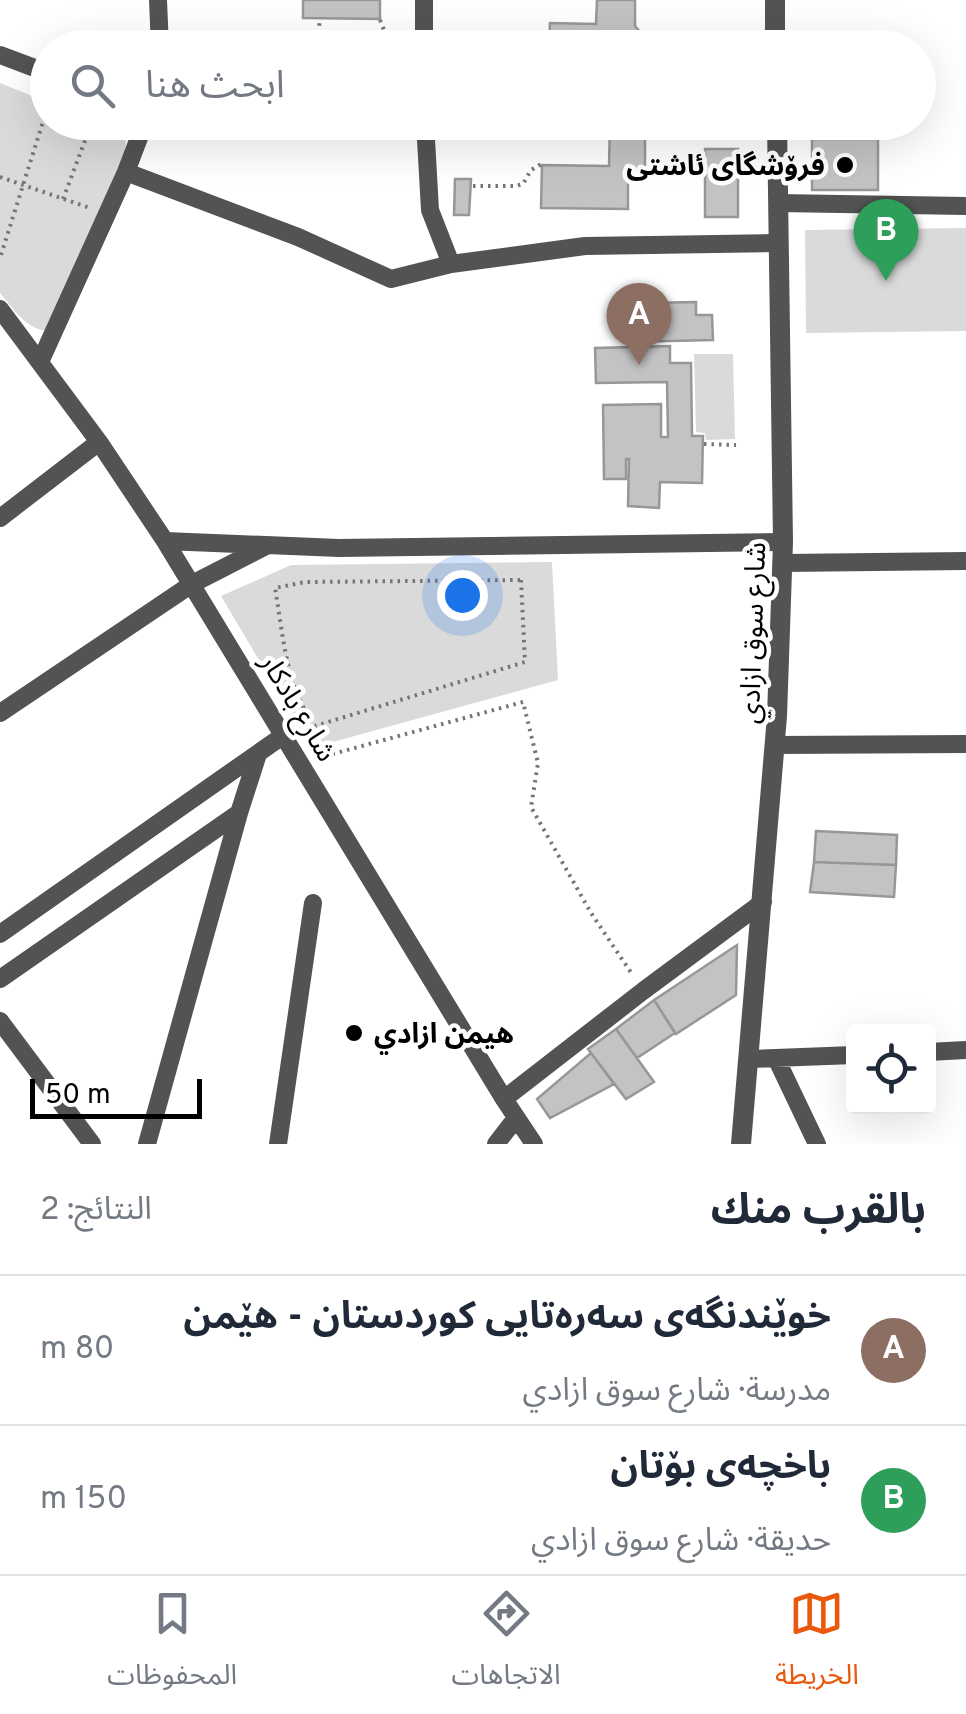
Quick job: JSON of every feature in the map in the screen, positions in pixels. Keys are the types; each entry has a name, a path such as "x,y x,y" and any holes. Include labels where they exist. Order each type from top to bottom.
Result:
{"street":[{"path":"158,0 159,30"},
{"path":"424,0 424,30"},
{"path":"775,0 776,30"},
{"path":"0,55 30,66"},
{"path":"40,362 138,140"},
{"path":"426,140 430,210 451,264"},
{"name":"شارع سوق ازادي","path":"741,1144 776,745 783,552 777,140"},
{"path":"126,172 298,236 391,279 451,264 585,246 778,243"},
{"path":"778,203 966,206"},
{"name":"شارع بادكار","path":"0,310 99,442 165,541 534,1144"},
{"path":"0,518 99,442"},
{"path":"165,541 338,548 783,552 966,561"},
{"path":"0,713 192,584 268,545"},
{"path":"0,934 284,735"},
{"path":"776,745 966,744"},
{"path":"147,1144 258,754"},
{"path":"0,979 240,814"},
{"path":"504,1099 763,902"},
{"path":"278,1144 313,903"},
{"path":"0,1021 92,1144"},
{"path":"936,1052 966,1050"},
{"path":"749,1059 846,1055"},
{"path":"776,1058 817,1144"},
{"path":"496,1144 516,1118"}],"path":[{"path":"319,30 320,20"},
{"path":"380,20 384,30"},
{"path":"1,255 37,140"},
{"path":"63,199 85,140"},
{"path":"472,186 516,186 522,184 530,170 543,163"},
{"path":"0,176 107,214"},
{"path":"704,444 736,445"},
{"path":"521,580 525,662 315,726 304,711 294,684 275,588 305,582 521,580"},
{"path":"300,763 524,702 538,764 532,806 592,913 643,991"}],"shaded area":[{"path":"0,83 30,95 30,140 126,143 124,156 46,331 25,321 0,293"},
{"path":"966,228 966,331 806,333 805,230"},
{"path":"694,354 733,354 735,439 706,440 705,433 696,432"},
{"path":"552,562 558,680 311,748 221,596 291,565"}],"building":[{"path":"303,0 380,0 380,19 303,18"},
{"path":"597,0 635,0 635,26 638,30 550,30 550,23 596,24"},
{"path":"610,140 645,140 645,173 628,173 628,209 541,208 542,165 609,166"},
{"name":"فرۆشگای ئاشتی","path":"812,140 878,140 878,190 812,190"},
{"path":"705,149 738,149 738,217 705,217"},
{"path":"455,179 471,179 469,215 454,215"},
{"path":"696,302 696,315 712,315 713,340 629,342 628,311 646,310 646,303"},
{"path":"670,346 670,363 691,363 692,436 703,436 702,483 660,482 659,508 628,506 629,459 626,479 604,479 603,405 661,404 661,437 668,437 667,382 596,383 595,348"},
{"path":"816,831 897,835 896,865 814,862"},
{"path":"814,862 896,865 894,897 810,892"},
{"path":"737,945 736,995 676,1034 654,1000"},
{"path":"654,1000 675,1033 637,1058 616,1029"},
{"path":"616,1029 654,1082 626,1099 588,1049"},
{"path":"591,1053 614,1084 550,1118 537,1099"}],"place":[{"name":"فرۆشگای ئاشتی","path":"845,165"},
{"name":"باخچەی بۆتان","path":"886,281"},
{"name":"خوێندنگەی سەرەتایی کوردستان - هێمن","path":"639,365"},
{"name":"هيمن ازادي","path":"354,1033"}]}
